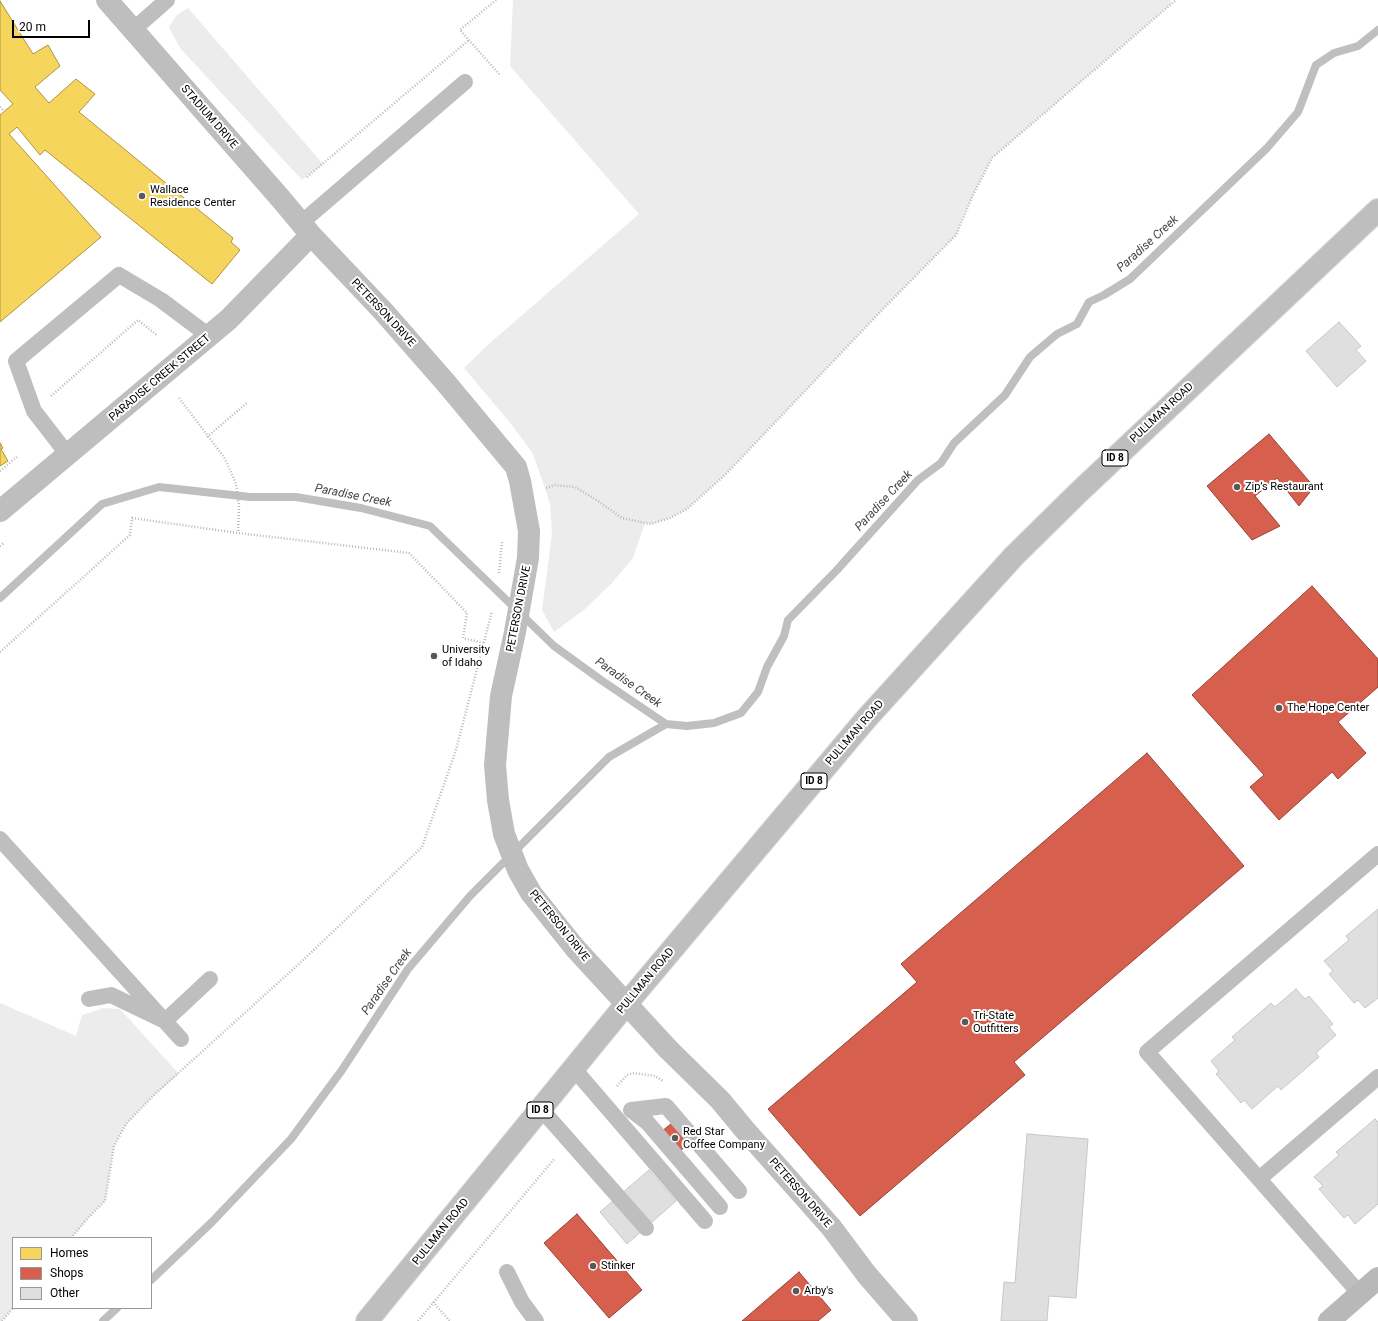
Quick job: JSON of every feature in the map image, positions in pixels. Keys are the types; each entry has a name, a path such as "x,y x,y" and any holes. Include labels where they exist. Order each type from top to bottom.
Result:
{"street":[{"name":"STADIUM DRIVE","path":"107,0 306,229"},
{"name":"PULLMAN ROAD","path":"367,1321 627,1003 866,719 1014,556 1078,492 1378,210"},
{"name":"PARADISE CREEK STREET","path":"0,511 230,319 306,229"},
{"name":"PETERSON DRIVE","path":"306,229 388,317 446,383 516,467 529,531 528,558 515,632 501,696 495,765 498,800 504,834 518,870 531,893 575,948 668,1049 720,1100 831,1227 867,1275 907,1321"},
{"path":"1329,1321 1378,1278"}],"lane":[{"path":"133,30 167,0"},
{"path":"306,229 465,82"},
{"path":"68,455 34,411 16,361 119,275 161,300 209,336"},
{"path":"0,839 181,1039"},
{"path":"1360,1294 1147,1052 1378,854"},
{"path":"165,1020 210,979"},
{"path":"89,999 111,995 165,1020"},
{"path":"574,1069 704,1221"},
{"path":"1259,1179 1378,1077"},
{"path":"720,1207 648,1122 631,1110 666,1106 739,1191"},
{"path":"541,1109 646,1228"},
{"path":"507,1272 522,1302 536,1321"}],"path":[{"path":"496,0 460,30 500,75"},
{"path":"545,488 555,485 575,487 622,518 651,524 670,518 686,509 725,475 956,235 973,195 992,158 1176,0"},
{"path":"307,177 469,40"},
{"path":"0,107 4,111"},
{"path":"48,399 138,320 158,336"},
{"path":"179,398 207,437 224,457 236,484 239,506 238,533"},
{"path":"207,437 248,402"},
{"path":"0,472 17,458"},
{"path":"0,652 130,535 132,518 238,533 409,553 467,613 463,638 484,643"},
{"path":"498,574 503,534"},
{"path":"0,546 4,543"},
{"path":"72,1237 105,1201 114,1146 126,1124 154,1095 300,963 422,846 456,750 492,612"},
{"path":"603,1103 627,1075 634,1073 655,1076 666,1084"},
{"path":"418,1321 570,1141"},
{"path":"433,1302 450,1321"},
{"path":"2,1321 12,1309"}],"shaded area":[{"path":"513,0 1170,0 1172,3 992,158 973,195 956,235 884,308 725,475 687,509 670,518 651,524 645,523 633,558 611,584 585,609 554,632 542,610 552,534 550,504 545,488 532,452 511,424 464,368 491,342 639,214 510,66"},
{"path":"188,8 323,164 302,180 180,48 169,27 177,15"},
{"path":"0,1003 76,1036 82,1015 104,1008 120,1009 179,1074 154,1095 126,1124 114,1146 105,1201 72,1237 12,1237 12,1309 2,1321 0,1321"}],"building: Homes":[{"name":"Wallace Residence Center","path":"0,1 33,54 48,45 60,66 35,87 49,103 76,79 95,94 79,112 233,238 231,242 240,250 212,284 45,150 40,155 17,127 9,134 101,237 0,322 0,115 13,104 0,90"},
{"path":"0,443 3,448 1,449 8,461 0,466"}],"building: Shops":[{"name":"Zip’s Restaurant","path":"1269,434 1314,487 1299,506 1277,478 1255,496 1280,526 1252,540 1207,486"},
{"name":"The Hope Center","path":"1312,586 1378,659 1378,687 1338,722 1366,753 1338,779 1332,772 1279,820 1250,787 1264,775 1192,695"},
{"name":"Tri-State Outfitters","path":"1147,753 1244,866 1014,1062 1025,1075 860,1216 768,1109 917,982 901,964"},
{"name":"Red Star Coffee Company","path":"672,1123 689,1143 679,1152 661,1132"},
{"name":"Stinker","path":"577,1214 642,1290 609,1318 544,1243"},
{"name":"Arby's","path":"799,1272 831,1310 818,1321 742,1321"}],"building: Other":[{"path":"1339,322 1361,346 1356,350 1366,361 1337,387 1306,351"},
{"path":"1378,909 1378,998 1365,1008 1358,1000 1354,1003 1329,974 1333,971 1324,961 1349,940 1346,936"},
{"path":"1296,989 1305,999 1309,996 1333,1024 1329,1027 1336,1035 1316,1053 1319,1057 1281,1090 1278,1086 1252,1109 1244,1100 1241,1103 1216,1074 1219,1071 1211,1061 1235,1040 1232,1037 1271,1003 1275,1007"},
{"path":"1375,1119 1378,1122 1378,1204 1355,1224 1348,1215 1344,1218 1319,1189 1323,1186 1314,1177 1339,1155 1336,1152"},
{"path":"1027,1134 1088,1139 1076,1298 1049,1296 1047,1321 1001,1321 1004,1282 1015,1283"},
{"path":"649,1170 676,1201 627,1244 600,1212"}],"waterway":[{"name":"Paradise Creek","path":"0,598 102,504 159,487 250,497 296,497 361,508 430,526 554,646 666,724 687,726 714,723 741,713 758,692 767,667 784,636 788,620 836,571 918,480 941,463 954,443 1005,395 1030,357 1057,334 1077,324 1089,302 1104,295 1130,279 1267,148 1298,112 1316,65 1334,53 1358,46 1378,30"},
{"name":"Paradise Creek","path":"152,1279 212,1222 291,1139 342,1070 408,969 470,896 609,757 666,724"},
{"name":"Paradise Creek","path":"103,1321 116,1309"}],"place":[{"name":"Wallace Residence Center","path":"142,196"},
{"name":"Zip’s Restaurant","path":"1237,487"},
{"name":"University of Idaho","path":"434,656"},
{"name":"The Hope Center","path":"1279,708"},
{"name":"Tri-State Outfitters","path":"965,1022"},
{"name":"Red Star Coffee Company","path":"675,1138"},
{"name":"Stinker","path":"593,1266"},
{"name":"Arby's","path":"796,1291"}]}
